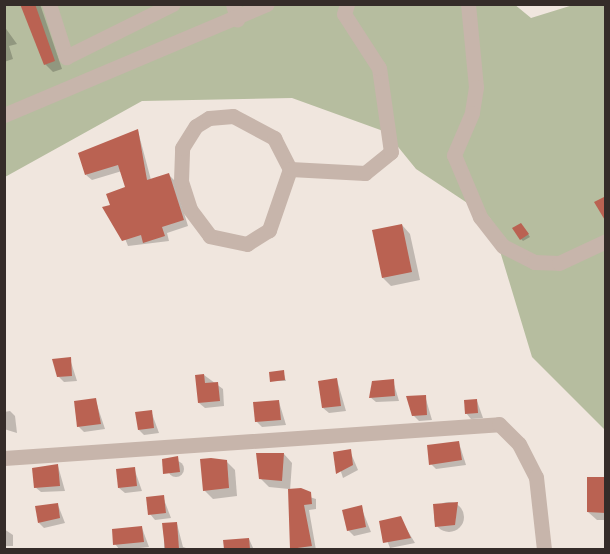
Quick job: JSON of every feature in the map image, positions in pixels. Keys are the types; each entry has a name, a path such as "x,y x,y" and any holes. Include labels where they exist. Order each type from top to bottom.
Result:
{"street":[{"path":"49,4 66,57 173,4"},
{"path":"4,115 235,12 267,4"},
{"path":"290,169 365,173 391,152 380,68 345,14 347,4"},
{"path":"468,4 476,87 472,113 454,155 480,217 503,246 534,262 559,263 606,241"},
{"path":"226,115 263,129 281,147 290,169 269,230 247,244 233,245 199,224 184,196 180,163 196,126 226,115"},
{"path":"4,458 499,424 519,444 536,477 544,549"}],"green space":[{"path":"514,4 531,18 573,5 605,5 605,430 532,357 490,218 416,169 386,132 292,98 142,101 5,177 5,5"}],"building":[{"path":"20,4 35,4 55,61 44,65"},
{"path":"138,129 147,180 169,173 184,220 162,227 165,236 143,243 141,235 122,241 102,207 110,205 106,194 125,187 118,165 85,175 78,153"},
{"path":"606,196 606,222 594,202"},
{"path":"521,223 529,234 520,240 512,228"},
{"path":"402,224 412,272 382,278 372,230"},
{"path":"71,357 72,376 57,377 52,359"},
{"path":"284,370 285,380 270,382 269,372"},
{"path":"204,374 205,383 218,382 220,401 198,403 195,375"},
{"path":"337,378 341,406 322,408 318,381"},
{"path":"394,379 395,396 369,398 372,381"},
{"path":"426,395 427,415 412,416 406,396"},
{"path":"96,398 101,424 77,427 74,401"},
{"path":"477,399 478,413 465,414 464,400"},
{"path":"279,400 281,420 255,422 253,402"},
{"path":"152,410 154,428 138,430 135,412"},
{"path":"459,441 462,460 429,465 427,445"},
{"path":"351,449 353,465 336,474 333,452"},
{"path":"256,453 284,453 282,481 259,479"},
{"path":"178,456 180,472 163,474 162,459"},
{"path":"200,459 227,460 229,488 203,491"},
{"path":"58,464 60,486 34,488 32,468"},
{"path":"135,467 137,486 118,488 116,469"},
{"path":"587,477 606,477 606,513 587,512"},
{"path":"301,488 311,492 312,504 304,505 312,546 290,549 288,489"},
{"path":"164,495 166,513 148,515 146,497"},
{"path":"458,502 455,525 435,527 433,504"},
{"path":"58,503 60,518 38,523 35,506"},
{"path":"362,505 366,527 347,531 342,510"},
{"path":"401,516 411,538 383,543 379,521"},
{"path":"177,522 179,549 165,549 162,523"},
{"path":"142,526 144,542 113,545 112,529"},
{"path":"249,538 250,549 224,549 223,540"}]}
